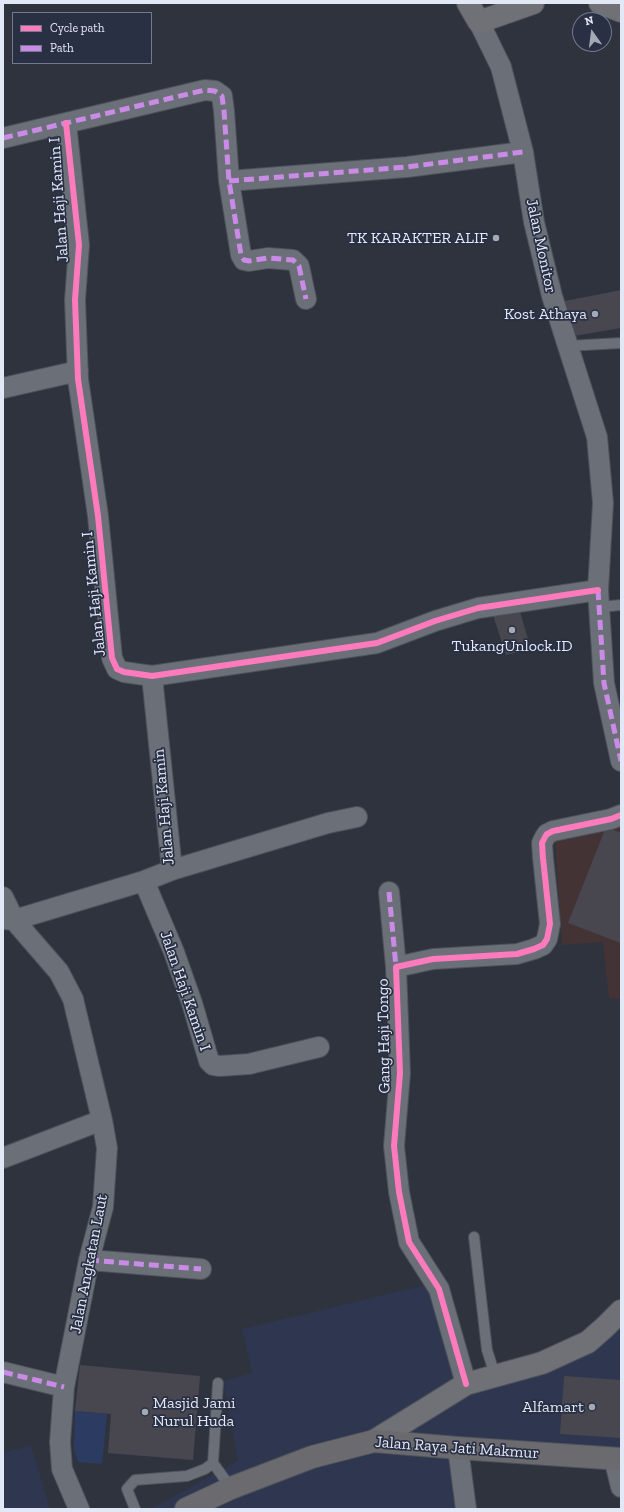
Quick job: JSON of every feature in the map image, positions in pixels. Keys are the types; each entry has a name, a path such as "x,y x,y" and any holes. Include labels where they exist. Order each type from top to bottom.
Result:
{"main road":[{"path":"468,3 479,22 533,3"},
{"path":"600,3 621,11"},
{"path":"374,1441 466,1384 542,1363 588,1342 606,1327 621,1311"},
{"name":"Jalan Raya Jati Makmur","path":"186,1509 231,1488 312,1457 374,1441 617,1458"}],"street":[{"name":"Jalan Monitor","path":"479,22 501,67 523,152 534,222 552,296 597,437 603,504 599,599"},
{"path":"3,138 205,90 215,91 222,96 229,181 241,255 244,260 249,261 268,258 293,260 299,266 306,300"},
{"name":"Jalan Haji Kamin I","path":"66,123 79,245 75,300 78,371 87,446 98,516 112,658 117,669 124,672 152,676 377,643 435,621 478,608 599,599"},
{"path":"229,181 408,167 523,152"},
{"path":"3,388 78,371"},
{"path":"599,599 604,683 621,761"},
{"name":"Jalan Haji Kamin","path":"8,920 144,881 172,870 152,676"},
{"name":"Gang Haji Tongo","path":"466,1384 439,1289 409,1242 399,1192 394,1146 400,1073 396,967 432,959 516,954 543,945 547,939 550,924 542,843 545,837 553,831 621,816"},
{"path":"172,870 328,823 357,818"},
{"name":"Jalan Haji Kamin I","path":"144,881 177,959 209,1061 211,1063 220,1066 249,1064 319,1046"},
{"path":"389,892 396,967"},
{"name":"Jalan Angkatan Laut","path":"3,897 8,920 59,972 74,999 107,1148 103,1207 89,1260 64,1387 60,1442 62,1468 79,1509"},
{"path":"3,1158 102,1120"},
{"path":"89,1260 201,1269"},
{"path":"3,1372 64,1387"},
{"path":"458,1448 466,1509"},
{"path":"617,1458 621,1487"}],"lane":[{"path":"567,346 621,342"},
{"path":"599,599 621,605"},
{"path":"474,1237 487,1350 495,1375"},
{"path":"218,1383 213,1463 231,1488"},
{"path":"135,1509 127,1489 135,1480 187,1476 205,1469 213,1463"}],"shaded area":[{"path":"621,820 621,999 609,998 603,942 562,945 555,841"},
{"path":"430,1284 461,1387 621,1318 621,1485 614,1456 447,1446 457,1509 151,1509 238,1461 223,1381 252,1373 242,1329"},
{"path":"75,1411 107,1414 102,1464 78,1462 74,1449"},
{"path":"31,1445 50,1509 3,1509 3,1453"}],"building":[{"name":"Kost Athaya","path":"621,290 621,328 574,336 565,301"},
{"name":"TukangUnlock.ID","path":"518,605 531,649 506,655 492,612"},
{"path":"606,827 621,833 621,943 568,923"},
{"name":"Masjid Jami Nurul Huda","path":"80,1365 200,1376 193,1460 108,1453 111,1414 75,1411"},
{"name":"Alfamart","path":"564,1376 621,1380 621,1438 560,1434"}],"marked path":[{"path":"3,138 205,90 215,91 222,96 229,181 241,255 244,260 249,261 268,258 293,260 299,266 306,299"},
{"path":"229,181 407,167 523,152"},
{"path":"598,590 604,683 621,761"},
{"path":"389,892 396,967"},
{"path":"89,1260 201,1269"},
{"path":"3,1372 64,1387"}],"cycle path":[{"path":"66,123 79,245 75,300 78,379 98,516 112,658 117,669 124,672 152,676 377,643 435,621 478,608 598,590"},
{"path":"466,1384 439,1289 409,1242 399,1192 394,1146 400,1073 396,967 433,959 517,954 543,945 547,939 550,924 542,843 545,837 553,831 611,819 621,815"}],"place":[{"name":"TK KARAKTER ALIF","path":"496,238"},
{"name":"Kost Athaya","path":"595,314"},
{"name":"TukangUnlock.ID","path":"512,630"},
{"name":"Alfamart","path":"592,1407"},
{"name":"Masjid Jami Nurul Huda","path":"145,1412"}]}
